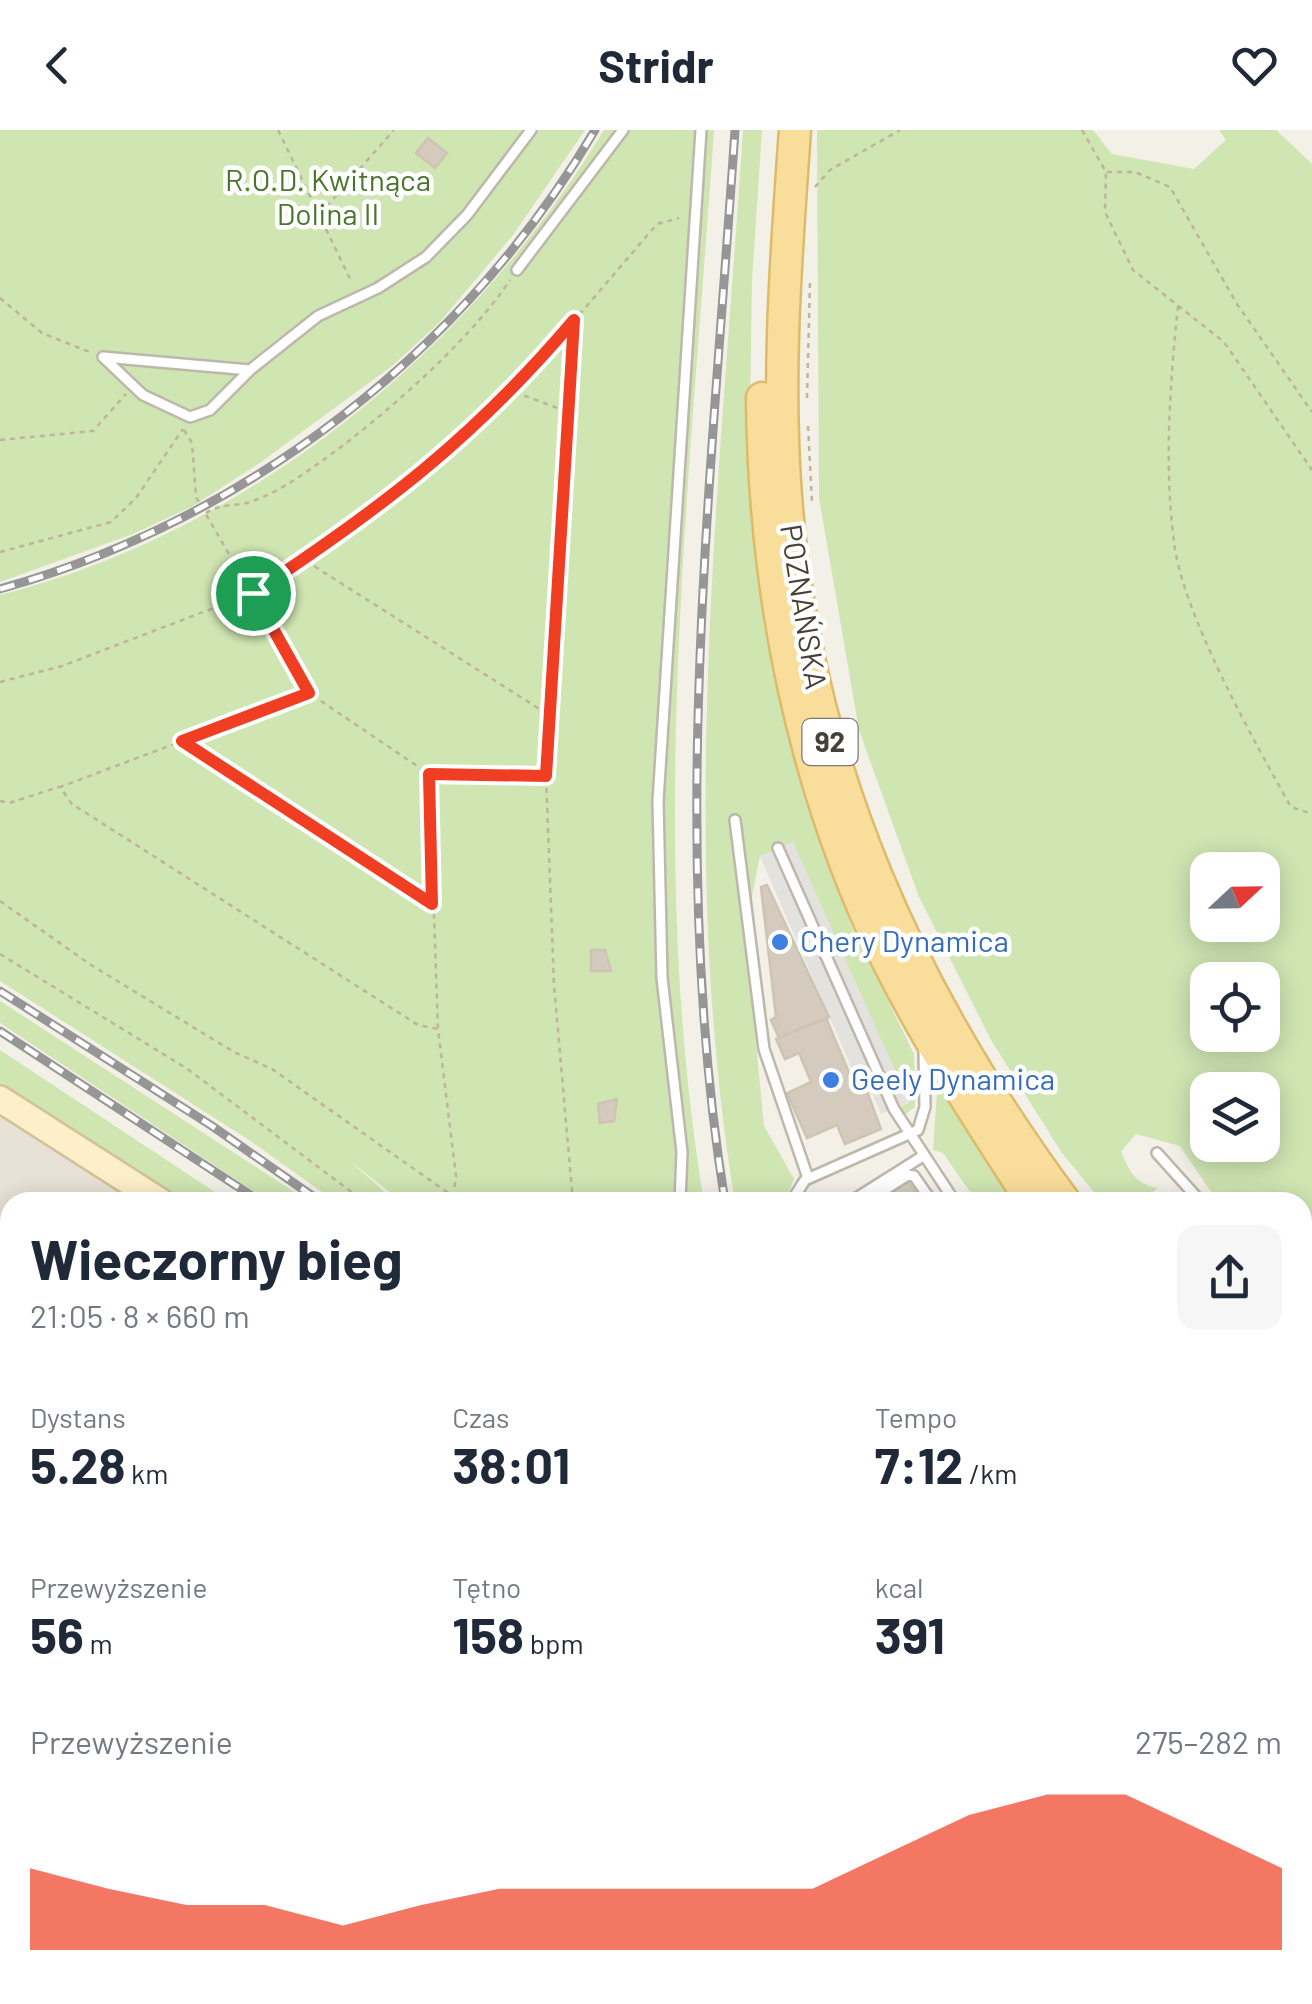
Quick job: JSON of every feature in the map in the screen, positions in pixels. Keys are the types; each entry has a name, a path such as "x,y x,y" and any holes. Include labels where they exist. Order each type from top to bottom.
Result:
{"main road":[{"name":"POZNAŃSKA","path":"775,130 762,386 766,503 776,595 794,693 832,821 870,922 922,1024 1026,1192"},
{"name":"POZNAŃSKA","path":"795,130 782,356 784,472 794,575 820,705 863,844 910,958 970,1065 1058,1192"}],"street":[{"path":"0,1099 144,1192"}],"lane":[{"path":"103,357 134,386 190,418 210,410 250,370 318,316 359,298 426,257 467,215 531,130"},
{"path":"516,270 622,130"},
{"path":"680,1192 682,1152 662,978 658,801 701,130"},
{"path":"103,357 250,370"},
{"path":"736,820 764,1049 808,1178"},
{"path":"778,848 848,1009 911,1135 948,1192"},
{"path":"799,1192 808,1178 911,1135 922,1123 922,1024"},
{"path":"1156,1153 1193,1192"},
{"path":"866,1192 923,1156"},
{"path":"881,1192 908,1174 925,1192"},
{"path":"874,1192 879,1184"}],"path":[{"path":"278,130 359,298"},
{"path":"320,214 394,130"},
{"path":"810,175 810,193 830,170 900,130"},
{"path":"1082,130 1106,172 1105,212 1122,238 1133,270 1224,342 1312,470"},
{"path":"1106,172 1136,172 1170,187 1237,304 1312,412"},
{"path":"0,682 62,666 253,593 374,512 461,442 514,391 657,224 679,218"},
{"path":"205,513 216,506 250,502 305,472 388,406 486,316 516,270"},
{"path":"810,278 807,411 812,502"},
{"path":"0,298 42,332 103,357"},
{"path":"1178,306 1172,368 1174,544 1218,663 1274,776 1292,807 1312,814"},
{"path":"573,1192 554,985 546,776 574,320"},
{"path":"0,440 93,430 134,386"},
{"path":"514,391 568,412"},
{"path":"0,552 112,522 136,498 190,418"},
{"path":"184,429 192,444 196,496 309,693 429,774 546,776"},
{"path":"304,559 550,715"},
{"path":"0,800 9,803 60,786 309,693"},
{"path":"182,741 432,904"},
{"path":"429,774 438,1029 456,1176 454,1192"},
{"path":"60,786 72,804 88,815 418,1025 438,1029"},
{"path":"0,901 107,974 234,1052 272,1069 447,1192"},
{"path":"0,954 186,1068 352,1192"}],"shaded area":[{"path":"793,842 909,1102 881,1114 864,1075 856,1078 760,856"},
{"path":"0,1106 133,1192 0,1192"}],"green space":[{"name":"R.O.D. Kwitnąca Dolina II","path":"0,130 585,130 513,235 439,323 392,366 261,462 193,506 133,534 0,582"},
{"path":"604,130 714,130 685,532 675,801 677,935 687,1069 703,1192 389,1192 349,1160 385,1192 322,1192 249,1140 0,981 0,595 93,566 182,526 267,477 347,421 421,356 489,286 550,210"},
{"path":"743,130 762,130 752,280 749,470 764,598 802,790 851,925 914,1054 915,1107 904,1115 901,1106 909,1103 793,843 760,856 745,931 764,1126 794,1179 788,1192 734,1192 717,1069 708,935 706,801 715,532"},
{"path":"817,130 1093,130 1112,154 1194,169 1226,140 1219,130 1276,130 1312,164 1312,1192 1211,1192 1191,1162 1280,1162 1280,1072 1190,1072 1190,1161 1180,1146 1136,1134 1121,1151 1139,1180 1158,1188 1153,1192 1094,1192 1062,1153 991,1040 919,897 859,730 819,498"},
{"path":"0,1001 295,1192 255,1192 0,1023"},
{"path":"0,1050 215,1192 160,1192 0,1089"},
{"path":"938,1077 1012,1192 970,1192 943,1153 933,1150"}],"building":[{"path":"428,138 447,153 435,168 416,153"},
{"name":"Chery Dynamica","path":"767,885 829,1017 779,1038 771,1020 776,1017 761,887"},
{"path":"591,950 605,950 611,971 591,971"},
{"name":"Geely Dynamica","path":"826,1018 853,1082 862,1078 881,1129 845,1144 837,1125 807,1138 787,1093 811,1082 799,1053 785,1059 776,1039"},
{"path":"617,1099 614,1121 600,1123 598,1104"},
{"path":"907,1181 915,1192 894,1192"}],"railway":[{"path":"0,589 91,558 179,519 263,472 341,416 415,354 482,286 542,211 595,130"},
{"path":"724,1192 708,1069 699,935 697,801 706,532 735,130"},
{"path":"0,991 212,1126 307,1192"},
{"path":"0,1031 246,1192"}],"place":[{"name":"Chery Dynamica","path":"780,942"},
{"name":"Geely Dynamica","path":"831,1080"}],"route":[{"path":"574,320 546,776 429,774 432,904 182,741 309,693 253,593 374,512 461,442 514,391 574,320"}]}
